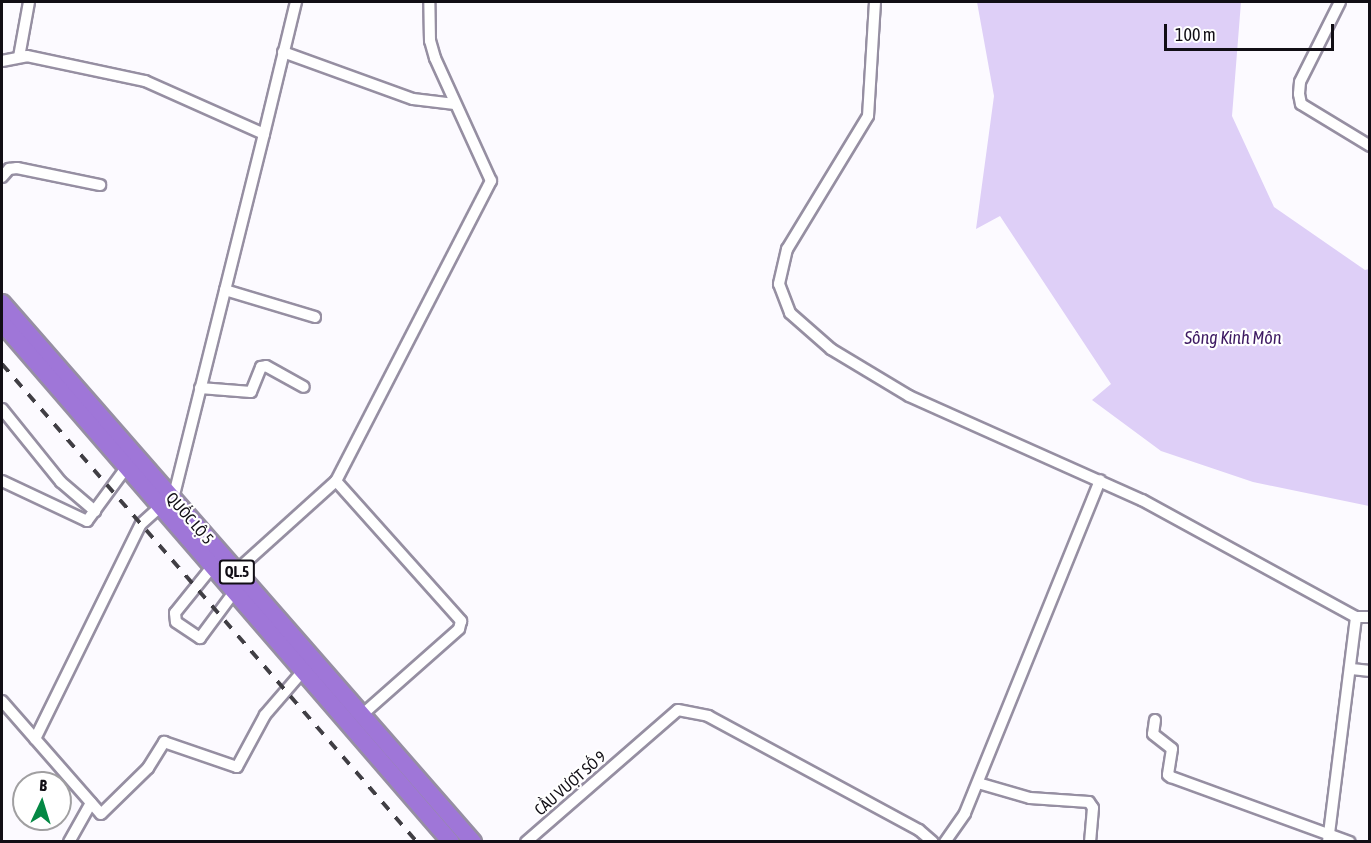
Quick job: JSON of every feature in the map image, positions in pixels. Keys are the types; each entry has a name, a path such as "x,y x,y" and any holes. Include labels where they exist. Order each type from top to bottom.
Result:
{"highway":[{"name":"QUỐC LỘ 5","path":"2,303 166,503 212,567 451,842"},
{"name":"QUỐC LỘ 5","path":"2,323 126,468 236,570 473,842"}],"street":[{"path":"19,57 28,2"},
{"path":"35,739 141,524 166,503 200,388 296,2"},
{"path":"236,570 336,481 491,181 455,104 430,40 429,2"},
{"path":"875,2 867,116 787,249 779,284 782,298 790,314 822,343 909,396 1100,480 1356,618 1370,617"},
{"path":"1340,2 1300,82 1301,104 1370,146"},
{"path":"284,52 413,99 455,104"},
{"path":"2,61 19,57 145,81 264,134"},
{"path":"2,177 9,169 17,168 100,185"},
{"path":"225,290 315,317"},
{"path":"200,388 251,392 261,367 266,366 304,387"},
{"path":"2,409 61,482 96,511"},
{"path":"2,481 80,520 87,521 126,468"},
{"path":"945,842 965,813 978,783 1100,480"},
{"path":"336,481 461,621 459,629 363,714"},
{"path":"212,567 176,613 176,622 200,638 234,592"},
{"path":"1328,839 1352,669 1356,618"},
{"path":"1352,669 1370,671"},
{"path":"2,701 101,814 148,768 164,742 237,767 265,714 303,671"},
{"name":"CẦU VƯỢT SỐ 9","path":"526,842 634,748 669,714 693,711 919,830 933,842"},
{"path":"1155,720 1153,735 1172,749 1168,775 1171,777 1328,839 1350,842"},
{"path":"978,783 1030,798 1089,802 1093,808 1090,842"},
{"path":"69,842 91,803"}],"water":[{"name":"Sông Kinh Môn","path":"977,2 1241,2 1232,116 1274,207 1365,270 1369,269 1369,506 1253,482 1161,451 1092,400 1111,384 1000,216 976,229 994,96"}],"railway":[{"path":"2,364 417,842"}]}
